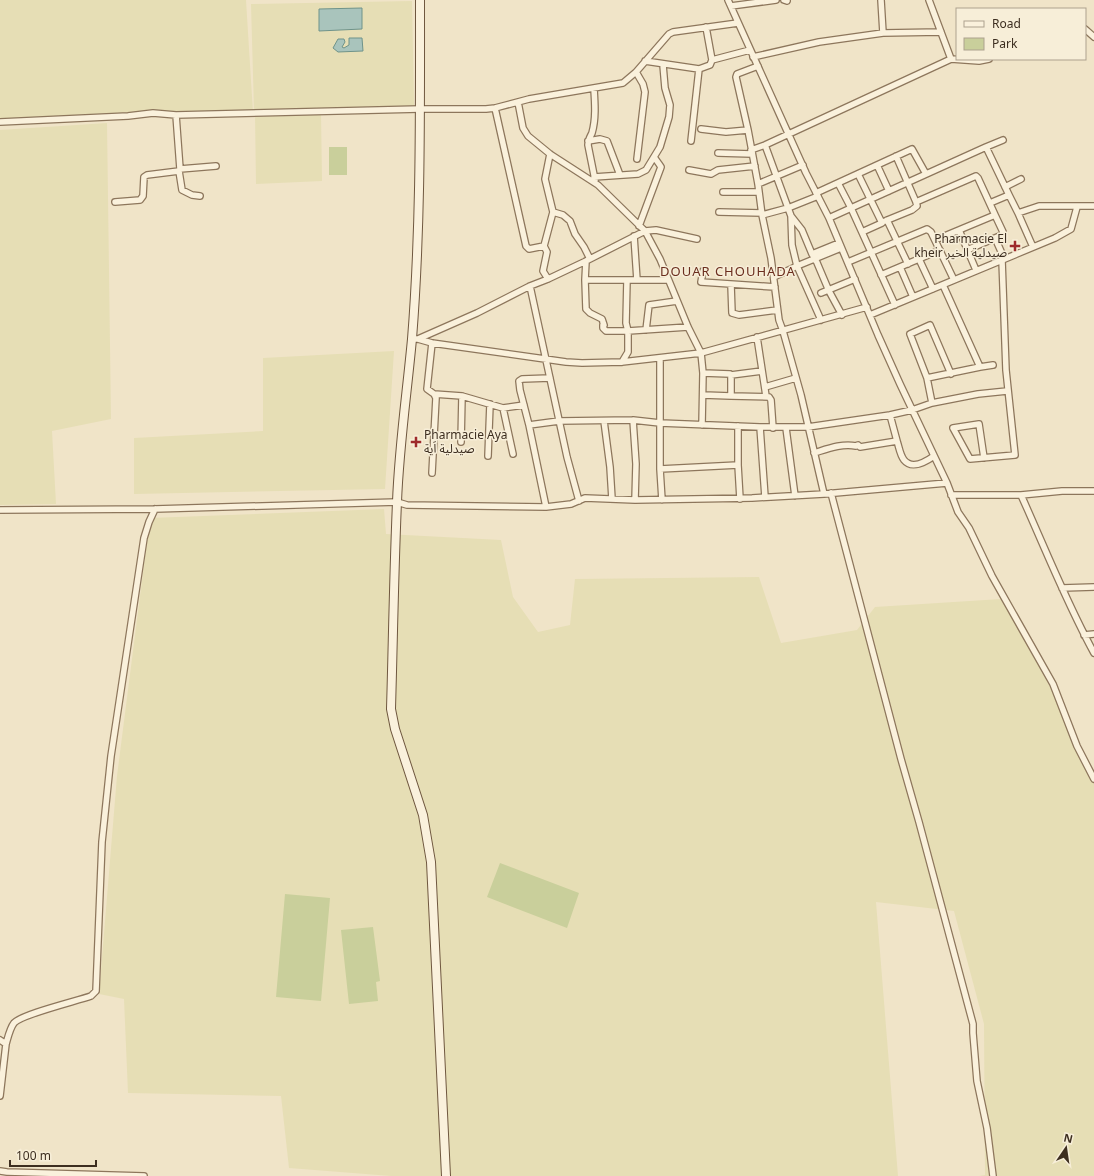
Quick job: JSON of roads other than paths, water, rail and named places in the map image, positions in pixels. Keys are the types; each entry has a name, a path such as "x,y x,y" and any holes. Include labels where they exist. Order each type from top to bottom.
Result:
{"street":[{"path":"420,0 420,109 415,339 406,392 397,502 391,709 395,729 422,815 431,862 446,1176"},
{"path":"776,0 729,3 803,165 829,218 912,410 947,483 958,512 969,528 992,576 1053,684 1077,746 1094,779"},
{"path":"784,0 787,0"},
{"path":"881,0 883,33"},
{"path":"928,0 951,60"},
{"path":"0,122 128,116 153,113 176,115 495,108 536,97 594,89 623,83 636,72 669,34 673,32 738,23"},
{"path":"645,61 663,65 699,69 711,64 712,60 706,27"},
{"path":"1086,30 1094,37"},
{"path":"753,57 803,45 883,33 941,32"},
{"path":"712,60 750,50"},
{"path":"718,153 752,152 789,133 951,60 984,60"},
{"path":"594,177 638,174 644,172 649,167 660,147 669,117 670,105 665,88 663,65"},
{"path":"758,66 737,74 736,77 755,166 774,277 780,325 796,378 824,494"},
{"path":"691,141 699,69"},
{"path":"636,72 643,84 645,92 637,159"},
{"path":"594,89 596,108 592,133 588,141 594,177 598,185"},
{"path":"518,102 526,132 532,140 550,154 598,185 644,231 660,259 688,327 701,353 703,373 702,425"},
{"path":"495,108 526,246 529,249 544,246"},
{"path":"176,115 182,190 192,195 200,196"},
{"path":"701,129 726,132 748,130"},
{"path":"588,141 600,139 607,141 620,175"},
{"path":"829,218 1003,140"},
{"path":"765,145 791,216 804,233 829,291 842,315"},
{"path":"986,147 1033,247"},
{"path":"720,212 762,214 788,208 912,149 926,174"},
{"path":"548,279 544,271 546,252 544,246 553,212 545,179 550,154"},
{"path":"862,232 916,207 916,202 896,156"},
{"path":"639,226 661,167 654,157"},
{"path":"758,184 803,165"},
{"path":"876,165 889,191"},
{"path":"115,202 140,200 143,196 144,177 147,174 216,166"},
{"path":"689,170 711,174 718,170 755,166"},
{"path":"858,174 870,199 897,241 908,264"},
{"path":"916,202 975,176 978,178 1003,232 1002,235 967,250"},
{"path":"1005,187 1021,179"},
{"path":"838,183 895,305"},
{"path":"723,192 759,192"},
{"path":"990,203 1008,195"},
{"path":"1018,213 1038,206 1094,206"},
{"path":"870,315 1055,238 1071,229 1077,207"},
{"path":"553,212 563,215 570,220 574,234 584,247 588,260 584,280 585,306 587,311 602,319 604,325 603,328 606,331 688,327"},
{"path":"935,240 995,215"},
{"path":"791,216 792,245 797,266 821,320"},
{"path":"848,262 927,229 931,232 954,280"},
{"path":"415,339 548,279 644,231 656,230 697,240"},
{"path":"959,230 976,270"},
{"path":"634,236 637,280"},
{"path":"984,458 979,424 953,428 970,459 1015,456 1007,391 1003,259 995,238"},
{"path":"774,277 797,266 813,256 840,245"},
{"path":"881,275 940,250"},
{"path":"919,259 933,289"},
{"path":"900,267 913,297"},
{"path":"703,271 701,282 775,287"},
{"path":"821,293 855,279"},
{"path":"584,280 668,280"},
{"path":"622,362 628,350 628,331 626,323 627,280"},
{"path":"731,285 732,313 739,315 777,310"},
{"path":"943,285 980,367"},
{"path":"530,286 559,420 579,501"},
{"path":"646,330 649,305 652,303 677,301"},
{"path":"415,339 432,343 582,364 622,362 701,353 867,307"},
{"path":"932,403 927,378 910,334 930,325 951,374"},
{"path":"757,337 766,396"},
{"path":"432,343 427,389 434,394 462,396 503,408 524,406"},
{"path":"660,358 660,469 662,500"},
{"path":"927,378 993,365"},
{"path":"703,373 726,373 731,375 762,371"},
{"path":"731,375 731,396"},
{"path":"546,507 529,425 518,382 519,380 550,378"},
{"path":"765,387 796,378"},
{"path":"529,425 559,420 633,420 660,423 773,428 808,427 890,415 912,410 932,403 978,394 1007,391"},
{"path":"432,473 436,398 434,394"},
{"path":"703,395 769,397 771,400 773,428"},
{"path":"461,442 462,396"},
{"path":"488,456 490,404"},
{"path":"503,408 513,454"},
{"path":"890,415 902,457 905,461 909,464 918,464 929,460 934,456"},
{"path":"633,420 636,464 635,500"},
{"path":"604,421 610,467 612,499"},
{"path":"738,426 740,499"},
{"path":"760,427 765,498"},
{"path":"786,428 794,496"},
{"path":"814,453 848,445 856,446 858,444 860,446 897,441"},
{"path":"660,469 738,465"},
{"path":"0,510 155,509 397,502 407,505 546,507 571,504 585,498 662,500 765,498 947,483"},
{"path":"952,495 1021,495 1062,491 1094,491"},
{"path":"831,493 900,759 919,822 973,1024 977,1081 987,1128 993,1176"},
{"path":"1021,495 1054,567 1058,581 1094,653"},
{"path":"0,1096 6,1044 14,1023 36,1013 91,996 96,991 102,842 111,756 143,544 147,528 155,509"},
{"path":"1062,588 1094,587"},
{"path":"1084,635 1094,634"},
{"path":"0,1040 6,1044"},
{"path":"0,1171 144,1176"}],"water":[{"path":"362,8 362,29 319,31 319,9"},
{"path":"349,38 362,38 363,51 338,52 333,48 338,39 344,39 345,42 342,47 344,48 349,45"}],"place":[{"name":"Pharmacie El kheir صيدلية الخير","path":"1015,246"},
{"name":"Pharmacie Aya صيدلية اَية","path":"416,442"}],"district":[{"name":"DOUAR CHOUHADA","path":"728,271"}]}
